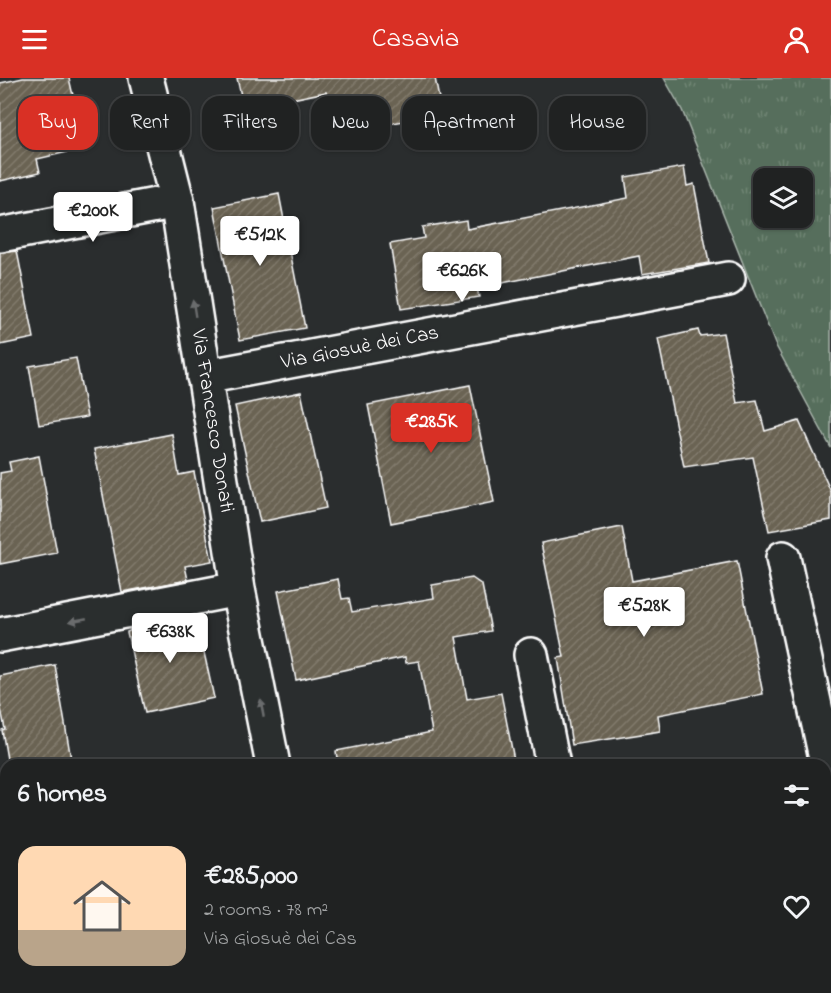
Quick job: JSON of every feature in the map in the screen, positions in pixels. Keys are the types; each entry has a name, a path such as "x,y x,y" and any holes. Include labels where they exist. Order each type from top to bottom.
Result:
{"street":[{"name":"Via Francesco Donati","path":"146,78 177,201 238,589 272,759"},
{"path":"0,235 177,201"},
{"name":"Via Giosuè dei Cas","path":"204,376 728,279"},
{"path":"783,558 826,759"},
{"path":"0,635 238,589"},
{"path":"531,655 552,759"}],"green space":[{"path":"664,78 831,78 831,448 775,344 682,110"}],"building":[{"path":"23,78 69,78 73,96 18,96 18,150 76,150 37,159 40,172 0,181 0,83"},
{"path":"237,78 435,78 438,96 402,96 402,121 390,124 390,96 327,96 326,92 299,98 241,96"},
{"path":"684,167 687,186 694,184 709,263 642,274 639,256 477,288 479,297 401,309 390,244 424,238 422,227 466,220 467,229 628,198 625,177"},
{"path":"279,194 305,328 240,340 214,207"},
{"path":"17,251 34,338 0,345 0,253"},
{"path":"698,330 700,336 723,333 737,403 757,400 765,431 799,421 831,492 831,520 769,531 753,457 684,467 658,339"},
{"path":"76,358 87,417 39,425 29,366"},
{"path":"470,385 494,502 391,523 368,405"},
{"path":"301,392 326,508 260,522 235,406"},
{"path":"172,434 179,475 194,472 212,561 185,566 188,580 122,592 94,449"},
{"path":"39,456 57,553 0,564 0,473 11,471 9,462"},
{"path":"622,527 632,581 737,561 763,694 658,715 660,731 572,745 558,658 564,657 541,543"},
{"path":"472,578 482,585 491,631 456,637 467,699 501,693 514,759 337,759 336,751 432,732 419,661 406,663 405,657 296,680 278,591 338,579 342,599 349,598 352,612 434,598 432,585"},
{"path":"196,616 214,698 145,713 127,632 130,629"},
{"path":"55,665 71,759 7,759 2,730 5,729 0,704 0,676"}]}
